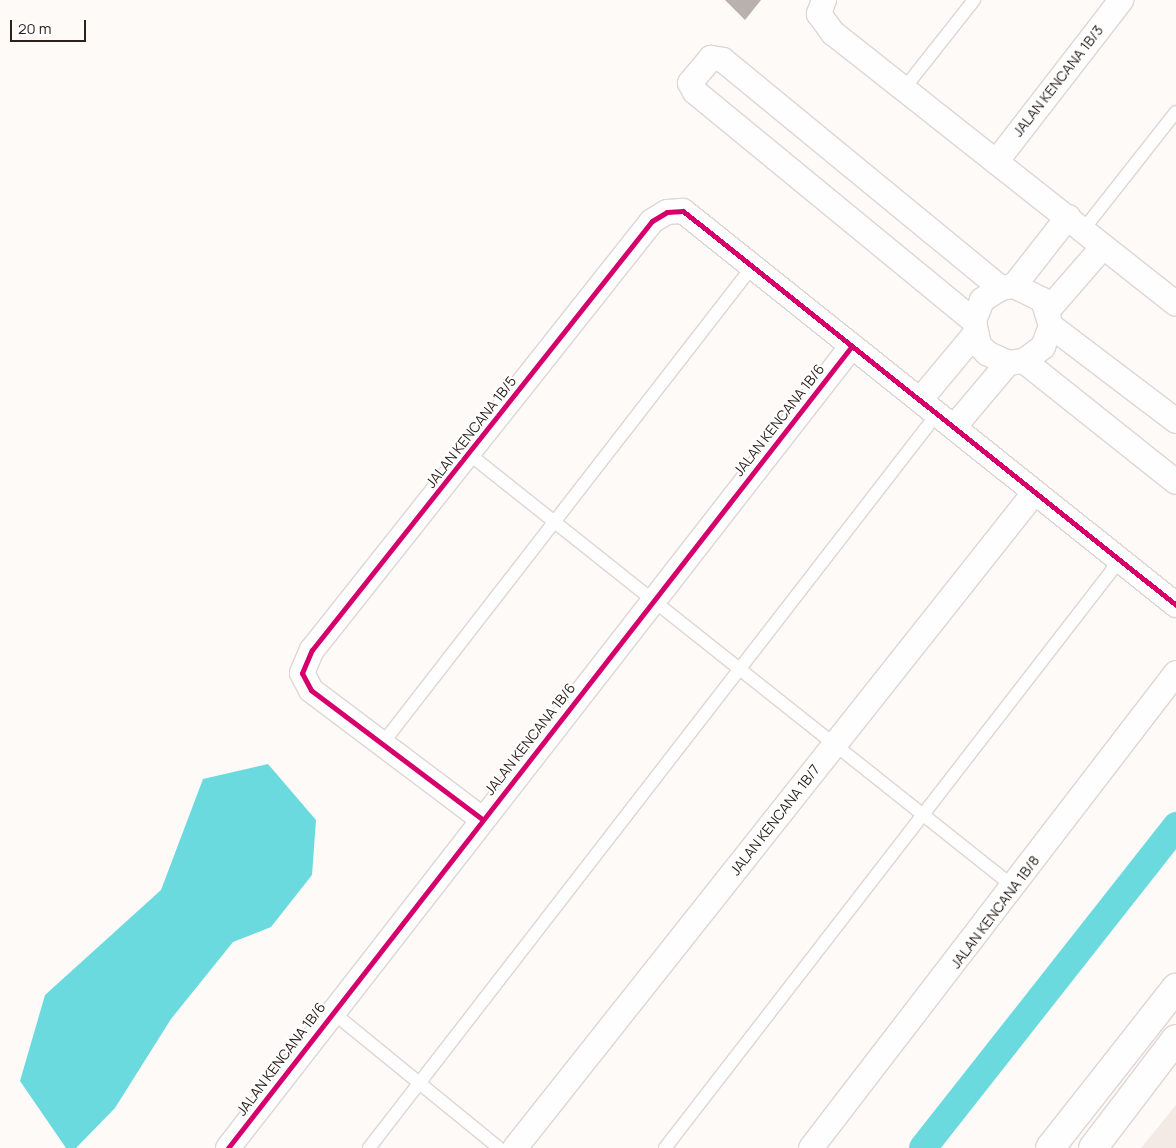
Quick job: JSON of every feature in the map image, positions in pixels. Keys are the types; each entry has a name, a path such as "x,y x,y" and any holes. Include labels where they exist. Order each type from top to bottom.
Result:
{"street":[{"path":"824,0 819,14 833,33 1176,304"},
{"name":"JALAN KENCANA 1B/3","path":"996,162 1121,0"},
{"path":"1176,421 1049,318 1035,292 1007,287 723,60 711,58 690,83 695,92 974,328 987,354 1016,362 1176,482"},
{"name":"JALAN KENCANA 1B/5","path":"382,744 310,690 302,673 312,650 652,221 667,212 683,211 752,267"},
{"path":"937,414 974,328 982,300 1007,287 1076,224"},
{"path":"937,414 1016,362 1043,347 1049,318 1103,248"},
{"path":"752,267 1176,605"},
{"name":"JALAN KENCANA 1B/6","path":"228,1148 331,1011 852,346"},
{"name":"JALAN KENCANA 1B/7","path":"515,1148 1035,492"},
{"name":"JALAN KENCANA 1B/8","path":"811,1148 1176,673"},
{"path":"382,744 482,820"},
{"path":"1050,1148 1176,988"},
{"path":"1093,1148 1176,1039"}],"lane":[{"path":"903,90 974,0"},
{"path":"1076,224 1176,112"},
{"path":"382,744 752,267"},
{"path":"369,1148 937,414"},
{"path":"469,454 1014,886"},
{"path":"664,1148 1120,560"},
{"path":"331,1011 499,1148"}],"shaded area":[{"path":"1176,1105 1176,1148 1141,1148"}],"water":[{"path":"268,764 316,820 312,875 271,927 233,942 171,1019 115,1108 76,1148 66,1148 20,1081 45,995 161,890 203,779"}],"building":[{"path":"725,0 761,0 745,20"}],"waterway":[{"path":"923,1148 1176,826"}],"cycle path":[{"path":"482,819 311,690 302,673 312,650 652,221 667,212 683,211 1176,605"},
{"path":"228,1148 852,346"}]}
